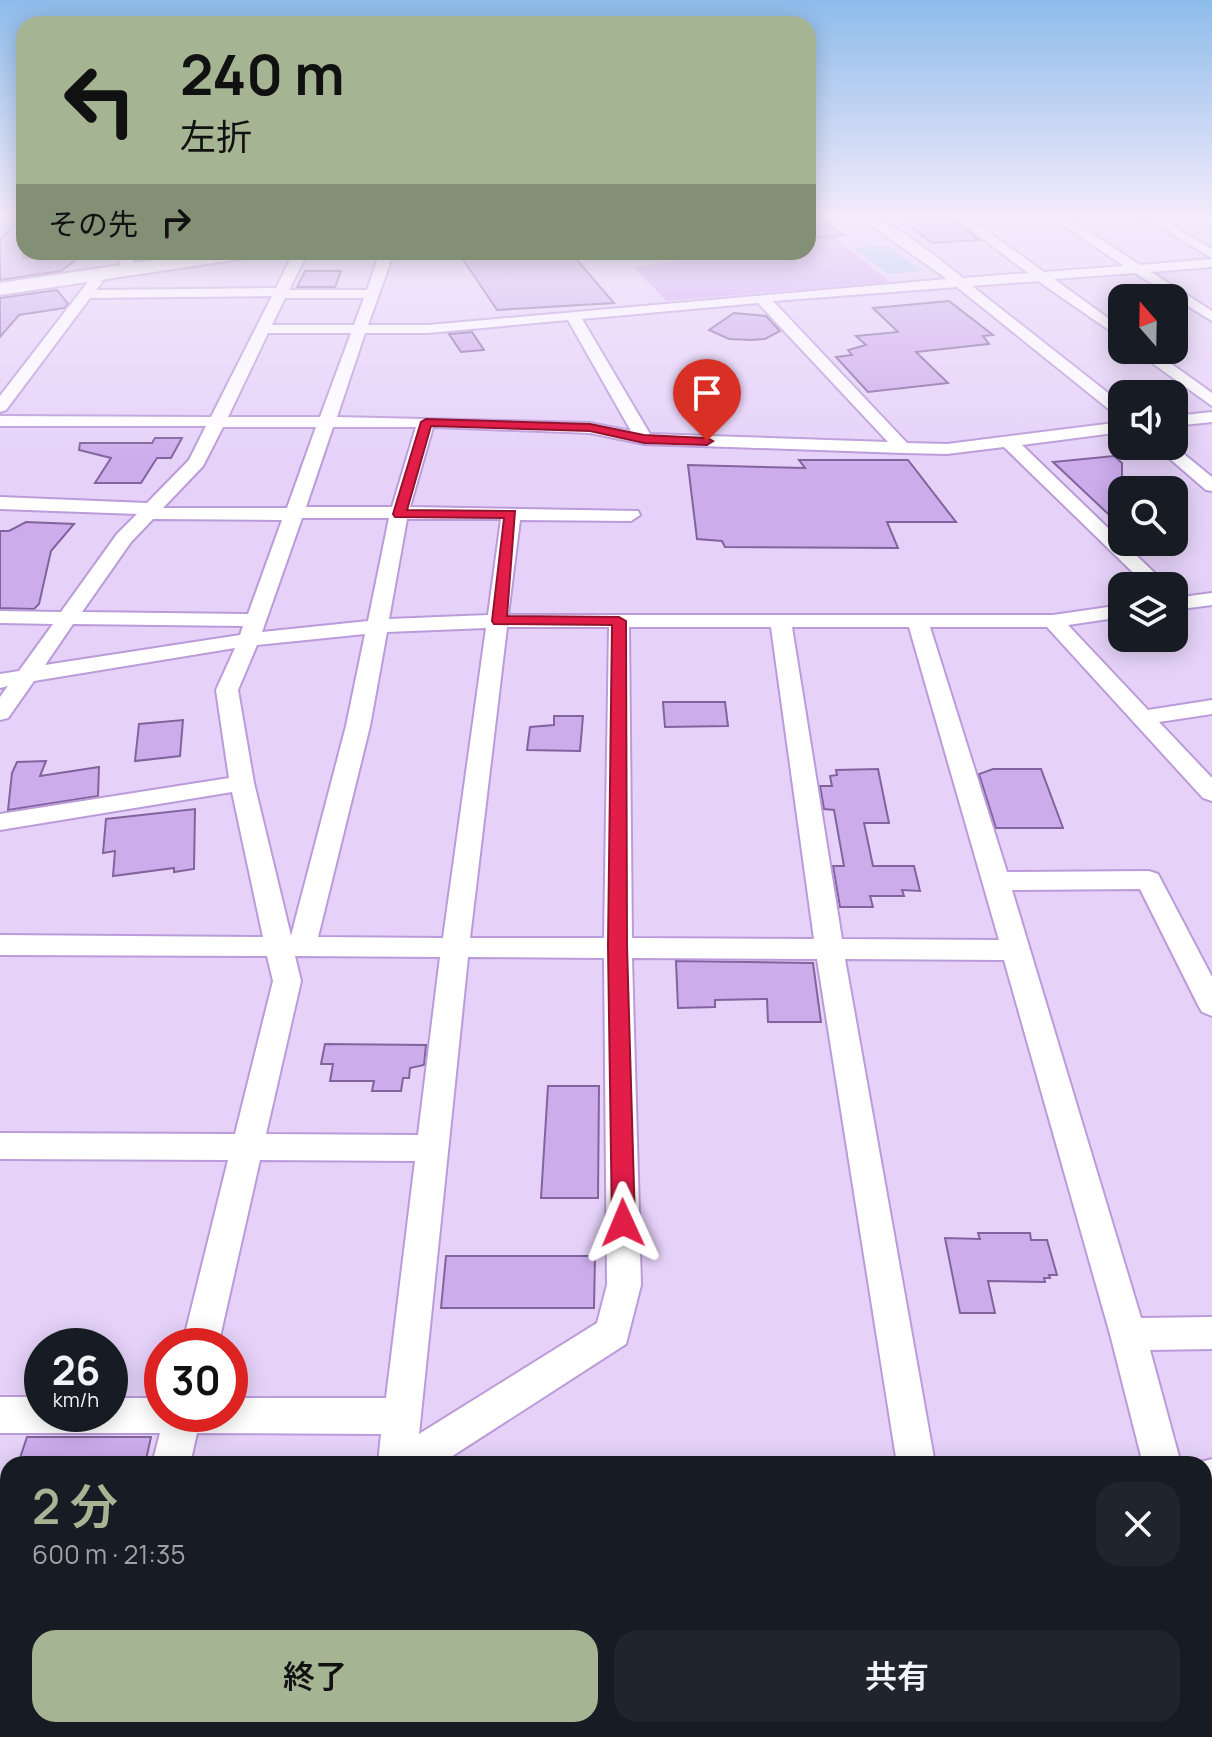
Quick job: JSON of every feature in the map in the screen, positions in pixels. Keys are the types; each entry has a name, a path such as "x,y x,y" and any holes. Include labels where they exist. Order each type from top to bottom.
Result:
{"street":[{"path":"0,407 84,298"},
{"path":"0,713 124,538 197,462 279,298"},
{"path":"291,945 242,783 227,690 371,298"},
{"path":"264,329 428,329 761,298"},
{"path":"762,298 903,448"},
{"path":"980,298 1108,401"},
{"path":"1071,298 1108,325"},
{"path":"1182,298 1212,317"},
{"path":"573,316 644,439"},
{"path":"1161,364 1212,401"},
{"path":"1188,420 1212,417"},
{"path":"0,421 426,422 590,428 644,439 947,449 1108,429"},
{"path":"204,1328 287,981 291,945 358,726 399,514 426,422"},
{"path":"1008,441 1144,572"},
{"path":"1181,460 1212,486"},
{"path":"0,503 148,511 292,514 631,515"},
{"path":"398,1456 455,948 511,514"},
{"path":"1188,602 1212,599"},
{"path":"0,617 68,617 251,630 499,621 1053,621 1108,613"},
{"path":"419,1456 613,1333 624,1285 618,946 619,621"},
{"path":"1053,621 1212,793"},
{"path":"781,622 829,947 915,1456"},
{"path":"918,623 997,881 1128,1334 1160,1456"},
{"path":"0,681 251,630"},
{"path":"1143,718 1212,707"},
{"path":"0,822 242,783"},
{"path":"997,881 1149,880 1212,1005"},
{"path":"0,945 1015,950"},
{"path":"0,1146 434,1148"},
{"path":"1128,1334 1212,1333"},
{"path":"0,1415 144,1415"},
{"path":"248,1415 404,1416"},
{"path":"173,1456 179,1432"}],"shaded area":[{"path":"664,298 702,298 667,301"}],"building":[{"path":"0,298 63,298 68,304 64,308 19,315 0,337"},
{"path":"489,298 610,298 614,303 497,310"},
{"path":"949,301 993,335 983,336 989,344 916,352 948,383 868,392 836,357 852,355 848,350 866,345 856,336 898,332 873,308"},
{"path":"734,313 766,316 780,331 765,339 751,340 729,339 709,330"},
{"path":"472,332 484,350 461,352 449,334"},
{"path":"155,438 182,438 171,458 157,458 141,483 95,483 111,458 79,450 80,443 152,443"},
{"path":"1108,457 1108,460 1122,463 1122,476 1108,476 1108,514 1053,462"},
{"path":"799,460 908,460 956,522 887,522 898,548 725,547 722,541 697,539 688,465 805,468"},
{"path":"26,522 74,524 51,551 39,604 34,609 0,608 0,531 9,531"},
{"path":"663,702 725,702 728,726 665,727"},
{"path":"554,716 583,716 580,751 527,750 530,727 554,725"},
{"path":"183,720 180,756 135,761 139,724"},
{"path":"46,761 40,776 99,767 98,796 8,810 12,773 17,762"},
{"path":"878,769 889,823 864,823 873,866 914,866 920,891 902,890 904,896 870,896 873,907 840,907 833,866 844,866 834,810 824,809 820,786 832,786 830,776 837,775 836,770"},
{"path":"993,769 1041,769 1063,828 996,828 979,774"},
{"path":"195,809 194,869 174,872 174,868 113,876 115,851 103,853 106,819"},
{"path":"676,961 813,963 821,1022 768,1022 767,999 715,1000 715,1007 678,1008"},
{"path":"325,1044 426,1045 424,1065 410,1068 409,1078 403,1078 401,1091 372,1091 374,1081 330,1081 333,1064 321,1064"},
{"path":"548,1086 599,1086 598,1198 541,1198"},
{"path":"978,1233 1030,1233 1031,1240 1047,1240 1057,1275 1049,1275 1050,1278 1044,1278 1045,1282 988,1281 995,1313 960,1313 945,1238 980,1239"},
{"path":"446,1256 595,1256 594,1308 441,1308"},
{"path":"27,1437 151,1437 147,1456 21,1456"}],"route":[{"path":"623,1223 618,946 619,621 499,621 511,514 399,514 426,422 590,428 644,439 707,441"}]}
